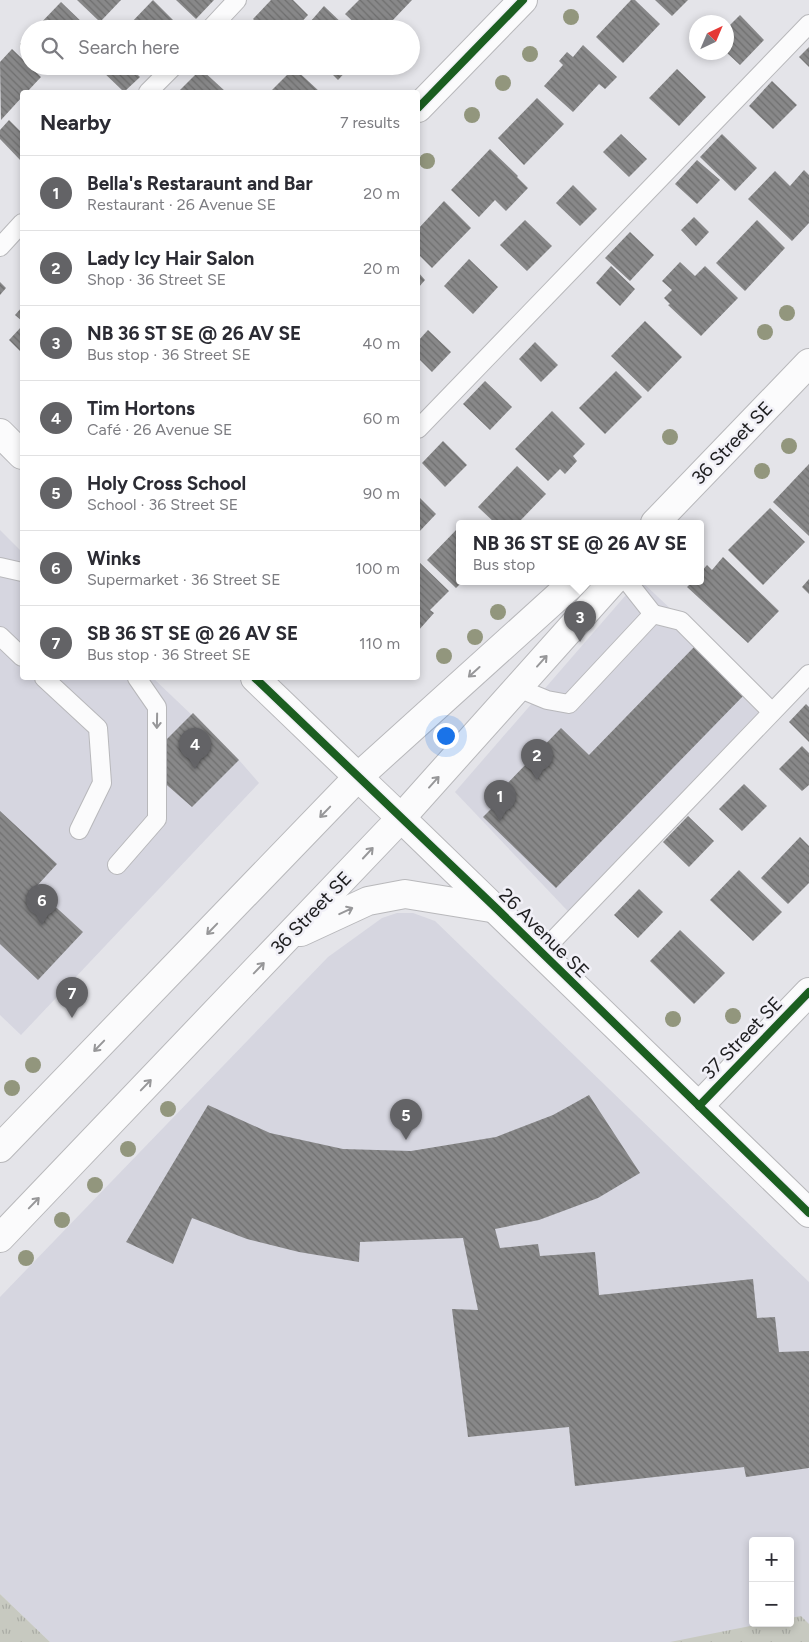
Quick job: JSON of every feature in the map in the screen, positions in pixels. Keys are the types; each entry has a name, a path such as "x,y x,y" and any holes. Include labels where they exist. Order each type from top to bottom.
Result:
{"main road":[{"path":"420,106 523,0"},
{"name":"36 Street SE","path":"657,520 809,363"},
{"path":"0,433 20,453"},
{"path":"0,1148 358,777 571,585"},
{"name":"36 Street SE","path":"0,1238 401,818 609,585"},
{"name":"26 Avenue SE","path":"257,680 497,909 809,1213"},
{"path":"286,939 368,901 405,894 497,909"},
{"name":"37 Street SE","path":"699,1106 809,992"}],"lane":[{"path":"218,20 237,0"},
{"path":"420,427 809,24"},
{"path":"150,90 165,75"},
{"path":"0,247 20,226"},
{"path":"0,567 20,572"},
{"path":"630,585 652,614 681,621 772,712"},
{"path":"518,688 547,700 569,704 652,614"},
{"path":"0,636 20,655"},
{"path":"541,953 809,674"},
{"path":"46,680 98,728 102,783 79,830"},
{"path":"117,864 157,819 157,707 138,680"}],"shaded area":[{"path":"0,530 20,550 20,680 155,680 239,760 259,783 21,1035 0,1015"},
{"path":"635,585 645,585 779,711 580,924 455,792"},
{"path":"397,913 413,913 435,921 809,1282 809,1642 50,1642 0,1594 0,1297 328,957 382,918"}],"green space":[{"path":"0,1594 50,1642 0,1642"},
{"path":"801,1616 809,1624 809,1642 670,1642 749,1626 794,1627 794,1617"}],"building":[{"path":"77,0 121,0 102,20 98,20"},
{"path":"153,0 173,20 134,20"},
{"path":"176,0 214,0 196,19"},
{"path":"271,0 293,0 308,15 303,20 253,19"},
{"path":"359,0 412,0 393,20 351,20 345,14"},
{"path":"631,0 635,0 660,24 623,63 596,37"},
{"path":"655,0 688,0 672,16"},
{"path":"61,2 80,20 44,20"},
{"path":"324,6 339,20 312,20"},
{"path":"740,15 764,40 740,65 734,59 734,21"},
{"path":"583,45 617,77 605,89 599,84 573,112 544,86 563,65 559,61 567,52 573,57"},
{"path":"809,47 809,67 799,57"},
{"path":"12,49 20,57 20,75 39,75 41,77 29,90 20,90 20,99 1,120 0,62"},
{"path":"677,69 706,97 679,126 649,98"},
{"path":"106,75 138,75 140,77 126,90 122,90"},
{"path":"195,75 208,75 224,90 180,90"},
{"path":"287,75 302,75 318,90 272,90"},
{"path":"333,75 343,75 338,80"},
{"path":"772,81 797,105 773,129 749,106"},
{"path":"537,98 564,124 524,165 498,138"},
{"path":"9,120 20,131 20,160 0,139 0,130"},
{"path":"621,134 647,159 629,177 603,152"},
{"path":"722,134 757,168 735,191 700,157"},
{"path":"490,149 528,188 506,211 495,200 479,217 451,190"},
{"path":"697,160 720,180 697,204 675,184"},
{"path":"804,170 809,175 809,223 792,241 748,199 775,171 790,186"},
{"path":"573,185 597,209 580,226 556,203"},
{"path":"444,201 471,228 432,268 420,256 420,227"},
{"path":"694,217 709,232 696,246 681,230"},
{"path":"525,220 552,246 527,271 500,245"},
{"path":"757,220 785,248 745,291 716,263"},
{"path":"630,232 654,255 630,281 605,258"},
{"path":"469,259 498,287 473,314 444,286"},
{"path":"680,262 695,276 705,266 738,298 701,336 668,305 670,304 664,298 672,290 662,281"},
{"path":"611,266 635,289 620,306 596,283"},
{"path":"420,274 425,280 420,286"},
{"path":"0,282 6,288 0,295"},
{"path":"20,309 20,319 15,315"},
{"path":"645,321 682,357 648,392 611,356"},
{"path":"20,328 20,351 9,340"},
{"path":"428,330 451,352 432,372 420,360 420,339"},
{"path":"535,342 558,365 541,382 519,359"},
{"path":"616,371 642,397 605,434 579,408"},
{"path":"485,381 512,407 490,430 463,404"},
{"path":"552,411 585,444 573,456 577,461 565,474 560,469 548,481 515,449"},
{"path":"443,441 467,465 445,487 422,463"},
{"path":"809,464 809,536 773,502"},
{"path":"517,466 546,494 521,520 492,520 478,507"},
{"path":"420,498 436,514 420,531"},
{"path":"770,508 805,542 763,585 728,550"},
{"path":"456,530 456,585 459,585 456,588 427,560"},
{"path":"723,557 779,611 748,643 687,587 689,585 704,585 704,568 707,565 712,570"},
{"path":"420,563 449,591 430,610 434,613 420,629"},
{"path":"809,579 809,594 802,587"},
{"path":"696,645 746,693 556,888 483,817 505,795 500,791 561,728 589,755"},
{"path":"806,704 809,707 809,742 789,722"},
{"path":"193,713 239,760 192,807 160,779 160,746"},
{"path":"802,746 809,753 809,785 802,791 779,769"},
{"path":"744,784 767,806 742,831 719,809"},
{"path":"0,811 57,864 35,888 83,932 38,980 0,944"},
{"path":"688,816 714,841 689,867 663,842"},
{"path":"800,837 809,846 809,883 788,904 761,878"},
{"path":"739,870 782,912 753,941 710,900"},
{"path":"639,889 663,912 638,938 614,915"},
{"path":"680,930 725,973 694,1004 650,961"},
{"path":"589,1095 640,1173 598,1198 539,1220 495,1229 500,1248 538,1244 540,1256 595,1252 599,1295 753,1279 757,1318 775,1317 779,1352 809,1351 809,1468 746,1477 744,1467 575,1486 569,1427 468,1437 452,1309 478,1310 463,1238 360,1242 359,1262 299,1252 247,1239 192,1218 173,1264 126,1242 208,1105 270,1133 343,1149 411,1151 496,1137 553,1115"}],"cycle path":[{"path":"420,106 523,0"},
{"path":"257,680 497,909 809,1213"},
{"path":"699,1106 809,992"}],"place":[{"name":"NB 36 ST SE @ 26 AV SE","path":"580,642"},
{"name":"Tim Hortons","path":"195,769"},
{"name":"Lady Icy Hair Salon","path":"537,780"},
{"name":"Bella's Restaraunt and Bar","path":"500,821"},
{"name":"Winks","path":"42,925"},
{"name":"SB 36 ST SE @ 26 AV SE","path":"72,1018"},
{"name":"Holy Cross School","path":"406,1140"}]}
